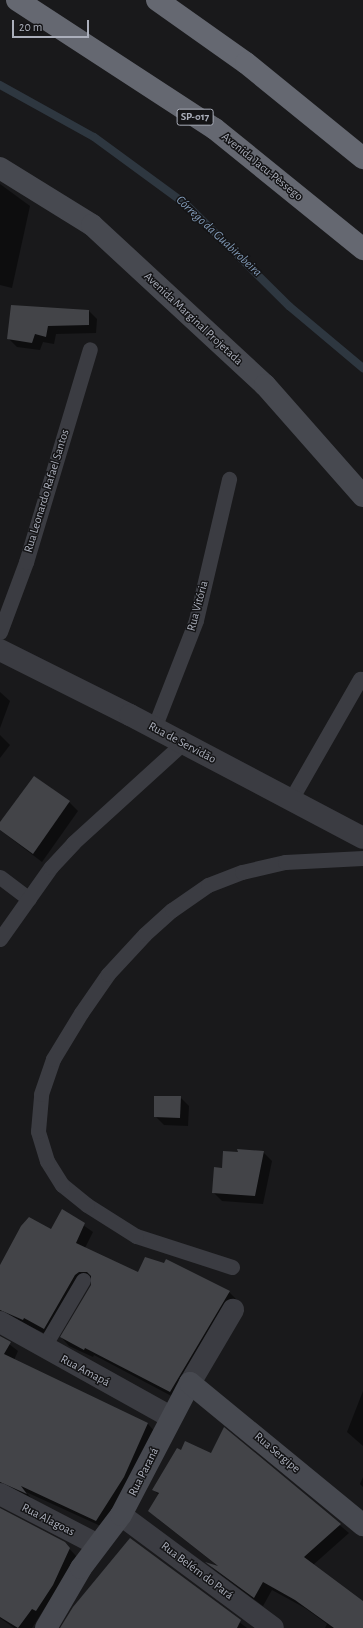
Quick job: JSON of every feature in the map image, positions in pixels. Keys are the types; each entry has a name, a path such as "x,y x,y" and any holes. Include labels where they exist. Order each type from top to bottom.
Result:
{"highway":[{"name":"Avenida Jacu-Pêssego","path":"16,0 215,129 363,249"},
{"path":"157,0 246,63 363,158"}],"street":[{"name":"Avenida Marginal Projetada","path":"0,168 92,225 265,385 363,496"},
{"name":"Rua de Servidão","path":"0,650 183,743 290,802 363,838"},
{"name":"Rua Paraná","path":"46,1628 81,1568 121,1515 171,1417 233,1310"},
{"name":"Rua Amapá","path":"0,1322 43,1348 171,1417"},
{"name":"Rua Sergipe","path":"190,1383 363,1525"},
{"name":"Rua Alagoas","path":"0,1494 98,1545"},
{"name":"Rua Belém do Pará","path":"121,1515 273,1628"}],"lane":[{"name":"Rua Leonardo Rafael Santos","path":"0,632 26,562 90,349"},
{"name":"Rua Vitória","path":"154,728 196,620 229,479"},
{"path":"290,802 360,679"},
{"path":"0,939 51,867 73,843 183,743"},
{"path":"232,1267 136,1236 87,1205 62,1184 47,1161 38,1131 41,1094 53,1059 108,974 145,934 172,910 208,885 242,872 285,862 363,858"},
{"path":"0,877 29,899"},
{"path":"43,1348 83,1280"}],"building":[{"path":"11,305 89,310 89,325 48,326 46,337 35,334 32,343 7,339"},
{"path":"34,776 70,801 33,854 0,830 0,822"},
{"path":"154,1096 181,1096 180,1118 154,1117"},
{"path":"237,1149 264,1151 255,1196 212,1193 214,1167 222,1168 223,1151 238,1152"},
{"path":"62,1209 85,1223 76,1243 138,1272 145,1257 164,1263 166,1259 230,1291 170,1392 85,1348 84,1350 60,1337 91,1285 91,1276 87,1272 79,1272 75,1275 44,1329 24,1318 23,1320 0,1310 0,1265 21,1226 29,1217 51,1229"},
{"path":"0,1336 11,1342 4,1354 148,1423 124,1477 96,1521 21,1486 27,1494 0,1482"},
{"path":"224,1427 341,1524 304,1557 363,1601 363,1628 334,1628 295,1600 263,1582 254,1598 205,1562 218,1566 148,1511 159,1493 152,1490 177,1448 181,1450 185,1441 211,1453"},
{"path":"0,1508 65,1542 70,1548 53,1585 36,1611 32,1609 18,1628 0,1617"},
{"path":"130,1538 241,1620 237,1628 60,1628 73,1607"}],"waterway":[{"name":"Córrego da Guabirobeira","path":"0,85 94,137 187,205 289,306 363,368"}]}
